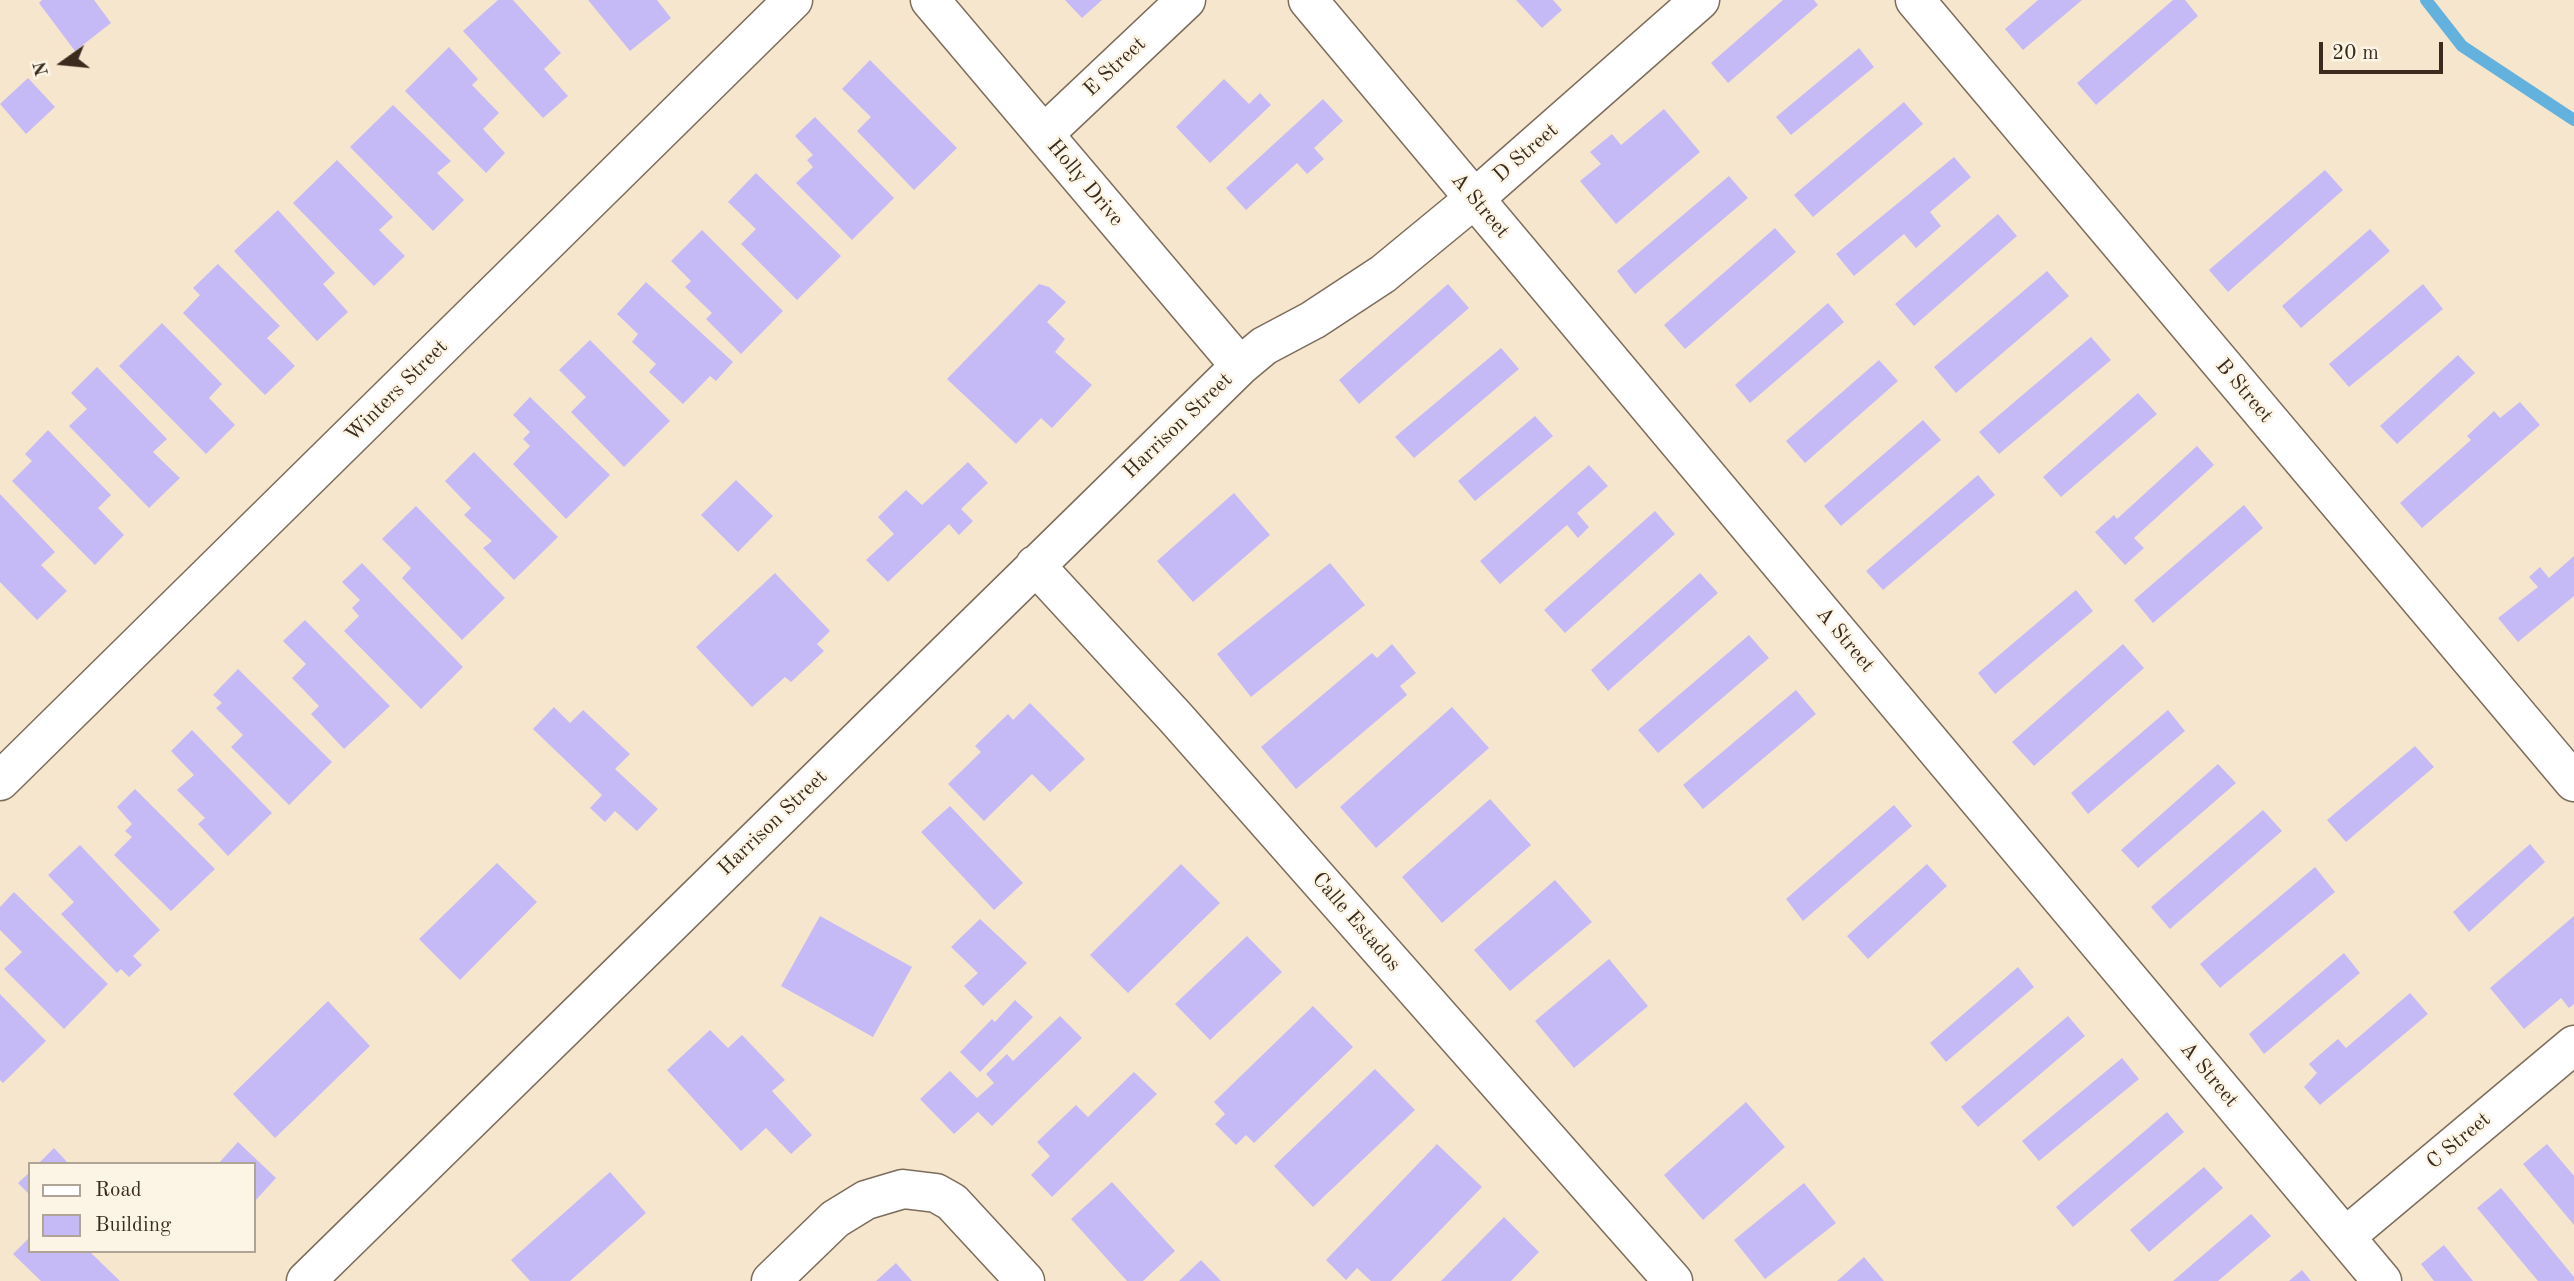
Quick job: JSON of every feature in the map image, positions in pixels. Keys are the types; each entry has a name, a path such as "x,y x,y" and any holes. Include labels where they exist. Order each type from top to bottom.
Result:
{"street":[{"name":"Winters Street","path":"0,781 793,0"},
{"name":"Holly Drive","path":"930,0 1240,366"},
{"name":"E Street","path":"1044,134 1186,0"},
{"name":"A Street","path":"1308,0 2382,1281"},
{"name":"D Street","path":"1240,366 1264,346 1359,292 1474,199 1700,0"},
{"name":"B Street","path":"1914,0 2574,782"},
{"name":"Harrison Street","path":"306,1281 1240,366"},
{"name":"Calle Estados","path":"1035,565 1176,718 1673,1281"},
{"name":"C Street","path":"2345,1237 2574,1045"},
{"path":"771,1281 835,1219 866,1200 903,1189 936,1192 952,1202 1025,1281"}],"building":[{"path":"42,0 94,0 111,23 75,51 39,3"},
{"path":"498,0 513,0 561,53 544,69 568,96 543,118 463,31"},
{"path":"588,0 657,0 671,18 630,51"},
{"path":"1065,0 1102,0 1082,18"},
{"path":"1516,0 1553,0 1562,10 1542,28"},
{"path":"1783,0 1814,0 1818,5 1728,83 1711,63"},
{"path":"2038,0 2082,0 2023,50 2005,29"},
{"path":"2173,0 2185,0 2198,16 2096,105 2077,83"},
{"path":"449,47 478,79 472,85 499,113 483,129 505,153 486,173 405,91"},
{"path":"1859,48 1874,67 1791,135 1776,117"},
{"path":"870,60 957,148 914,190 857,131 871,117 842,89"},
{"path":"28,78 55,107 26,134 0,104"},
{"path":"1224,79 1249,104 1260,93 1271,105 1210,163 1176,127"},
{"path":"1323,99 1343,121 1314,148 1324,159 1307,174 1297,163 1246,210 1226,188"},
{"path":"1904,102 1923,124 1813,217 1794,195"},
{"path":"393,105 451,161 437,173 464,200 433,231 350,147"},
{"path":"1664,109 1700,152 1616,224 1580,181 1601,164 1590,152 1612,134 1621,145"},
{"path":"815,117 894,198 852,240 796,183 813,167 807,160 813,155 795,136"},
{"path":"1954,157 1971,177 1930,212 1941,226 1916,248 1904,234 1854,276 1836,254"},
{"path":"337,160 393,217 379,230 405,256 374,286 293,203"},
{"path":"2325,170 2343,190 2228,292 2209,270"},
{"path":"756,173 841,256 797,300 741,244 756,229 728,202"},
{"path":"1729,176 1748,198 1635,294 1617,271"},
{"path":"278,210 335,273 323,284 348,312 317,341 234,251"},
{"path":"1998,214 2017,236 1914,326 1895,304"},
{"path":"1775,228 1796,252 1685,349 1664,325"},
{"path":"2370,229 2390,251 2301,328 2282,306"},
{"path":"702,230 783,311 741,354 706,319 712,313 685,287 691,281 671,261"},
{"path":"218,264 280,326 267,338 295,366 265,395 183,313 200,295 193,288"},
{"path":"2047,271 2069,296 1956,393 1934,367"},
{"path":"646,282 733,362 716,381 710,376 683,404 649,372 656,364 632,342 638,334 617,314"},
{"path":"1039,284 1049,287 1066,302 1047,322 1065,339 1055,352 1092,385 1052,428 1041,418 1016,444 947,379"},
{"path":"1448,284 1469,308 1359,404 1339,380"},
{"path":"2423,284 2443,309 2349,387 2329,364"},
{"path":"1828,303 1844,322 1750,403 1735,385"},
{"path":"162,323 222,384 209,398 235,425 206,454 119,366"},
{"path":"2091,337 2111,360 1999,454 1979,432"},
{"path":"590,340 670,421 624,467 571,412 586,397 559,370"},
{"path":"1501,348 1519,369 1414,458 1395,437"},
{"path":"2458,355 2475,373 2397,444 2380,426"},
{"path":"1879,360 1898,381 1805,463 1786,441"},
{"path":"97,367 167,439 153,452 180,478 149,508 69,426 87,409 71,393"},
{"path":"2138,393 2157,414 2061,497 2043,477"},
{"path":"530,397 610,475 566,519 513,464 530,446 523,439 530,432 513,415"},
{"path":"2520,402 2540,425 2422,528 2400,503 2471,440 2467,436 2494,411 2500,418"},
{"path":"1535,416 1553,436 1475,501 1458,481"},
{"path":"1923,420 1941,440 1841,526 1824,506"},
{"path":"48,430 111,495 98,508 124,535 95,565 12,481 32,461 25,454"},
{"path":"2197,446 2214,465 2134,538 2144,548 2125,565 2095,532 2114,515 2117,519"},
{"path":"474,452 558,537 514,580 483,548 492,541 464,515 471,508 445,481"},
{"path":"968,462 988,483 961,509 973,521 959,535 949,524 888,582 866,560 894,534 878,517 906,490 922,505"},
{"path":"1589,465 1608,486 1577,513 1589,527 1578,538 1567,525 1500,584 1480,561"},
{"path":"1978,475 1995,495 1883,590 1866,571"},
{"path":"736,480 773,516 738,552 701,515"},
{"path":"1234,493 1270,535 1193,602 1157,561"},
{"path":"0,494 55,552 41,565 67,591 37,620 0,582"},
{"path":"2244,505 2263,528 2153,623 2134,600"},
{"path":"416,506 505,598 462,640 402,578 411,568 382,539"},
{"path":"1655,511 1675,534 1565,633 1544,610"},
{"path":"2574,556 2574,596 2518,642 2498,618 2538,587 2529,577 2540,567 2549,578"},
{"path":"362,563 463,667 421,709 344,631 359,616 352,608 360,600 342,582"},
{"path":"1330,563 1365,605 1251,697 1217,654"},
{"path":"775,573 830,631 817,644 824,651 791,682 785,677 752,707 696,647"},
{"path":"1700,573 1718,593 1608,691 1591,670"},
{"path":"2076,590 2093,611 1995,694 1978,673"},
{"path":"305,620 390,706 344,749 311,714 319,706 292,678 306,664 283,641"},
{"path":"1749,635 1769,658 1658,753 1638,730"},
{"path":"1392,644 1416,673 1400,686 1407,695 1296,789 1261,747 1372,653 1377,658"},
{"path":"2123,644 2144,668 2034,766 2012,742"},
{"path":"238,669 332,762 289,805 231,747 243,735 216,708 222,703 213,695"},
{"path":"1796,690 1816,714 1703,809 1683,785"},
{"path":"1030,703 1085,759 1050,792 1032,774 984,821 948,784 981,752 975,746 1008,714 1013,720"},
{"path":"554,707 570,723 583,710 630,754 615,769 658,809 637,831 615,811 605,822 590,808 602,795 533,729"},
{"path":"1452,707 1489,748 1376,848 1340,807"},
{"path":"2168,710 2185,731 2088,814 2071,793"},
{"path":"192,730 272,813 228,856 198,824 205,818 177,790 194,775 171,751"},
{"path":"2415,746 2434,767 2346,842 2327,820"},
{"path":"2218,764 2236,783 2138,868 2121,850"},
{"path":"135,789 215,869 171,911 114,855 132,837 125,831 132,824 117,807"},
{"path":"1490,799 1531,845 1442,923 1402,877"},
{"path":"1894,805 1912,826 1803,921 1786,899"},
{"path":"950,806 1023,883 994,910 921,832"},
{"path":"2263,810 2282,831 2170,929 2151,907"},
{"path":"2530,844 2545,862 2469,932 2453,912"},
{"path":"80,845 160,930 133,956 142,965 129,977 121,969 117,973 61,914 74,902 48,875"},
{"path":"497,863 537,902 460,980 419,939"},
{"path":"1181,864 1220,903 1128,993 1090,955"},
{"path":"1927,864 1947,886 1868,959 1847,936"},
{"path":"2315,867 2335,892 2220,988 2200,964"},
{"path":"1555,880 1592,922 1510,991 1474,950"},
{"path":"14,892 108,984 64,1029 4,969 22,952 0,930 0,907"},
{"path":"820,916 912,967 873,1037 781,986"},
{"path":"2574,916 2574,1004 2569,1008 2561,998 2524,1029 2490,988"},
{"path":"980,919 1027,963 983,1006 964,986 978,973 951,947"},
{"path":"1247,936 1282,972 1210,1040 1175,1004"},
{"path":"2344,953 2360,973 2264,1054 2249,1034"},
{"path":"1609,959 1648,1006 1574,1068 1535,1021"},
{"path":"2018,967 2034,987 1946,1062 1930,1043"},
{"path":"2410,993 2428,1014 2320,1105 2304,1087 2317,1073 2309,1064 2338,1039 2346,1048"},
{"path":"0,994 46,1041 3,1083 0,1080"},
{"path":"1015,1000 1033,1017 980,1072 960,1052 992,1019 995,1022"},
{"path":"328,1001 370,1046 275,1138 233,1094"},
{"path":"1313,1006 1353,1047 1254,1143 1246,1135 1236,1145 1215,1124 1225,1114 1214,1102"},
{"path":"1060,1016 1082,1038 992,1126 978,1112 954,1134 920,1099 950,1071 977,1098 994,1083 986,1074 1007,1054 1013,1061"},
{"path":"2068,1016 2085,1036 1978,1127 1961,1107"},
{"path":"710,1030 728,1048 742,1035 785,1080 772,1091 812,1135 791,1154 766,1128 741,1151 667,1070"},
{"path":"2122,1058 2139,1079 2039,1161 2022,1141"},
{"path":"1375,1069 1415,1110 1313,1207 1274,1166"},
{"path":"1134,1072 1157,1094 1052,1197 1031,1175 1050,1156 1037,1142 1076,1105 1088,1117"},
{"path":"1746,1102 1785,1147 1703,1220 1664,1175"},
{"path":"2167,1112 2184,1132 2073,1227 2056,1207"},
{"path":"238,1142 276,1178 256,1200 256,1162 220,1162"},
{"path":"1437,1144 1482,1187 1391,1281 1371,1281 1357,1268 1346,1280 1326,1260"},
{"path":"2547,1144 2574,1176 2574,1225 2523,1164"},
{"path":"54,1148 67,1162 40,1162"},
{"path":"2204,1167 2223,1188 2149,1252 2130,1230"},
{"path":"610,1172 646,1213 570,1281 530,1281 511,1260"},
{"path":"28,1174 28,1193 18,1183"},
{"path":"1112,1182 1175,1251 1143,1281 1127,1281 1071,1219"},
{"path":"1804,1183 1836,1223 1765,1279 1734,1240"},
{"path":"2501,1188 2574,1277 2574,1281 2538,1281 2477,1208"},
{"path":"2251,1214 2271,1236 2218,1281 2173,1281"},
{"path":"1504,1217 1539,1252 1511,1281 1441,1281"},
{"path":"28,1239 28,1253 91,1253 120,1281 41,1281 13,1254"},
{"path":"2444,1245 2473,1281 2434,1281 2421,1264"},
{"path":"1864,1257 1884,1281 1837,1281"},
{"path":"1201,1260 1221,1281 1179,1281"},
{"path":"896,1263 912,1281 876,1281"},
{"path":"2302,1270 2311,1281 2289,1281"}],"waterway":[{"path":"2426,0 2462,46 2574,120"}]}
